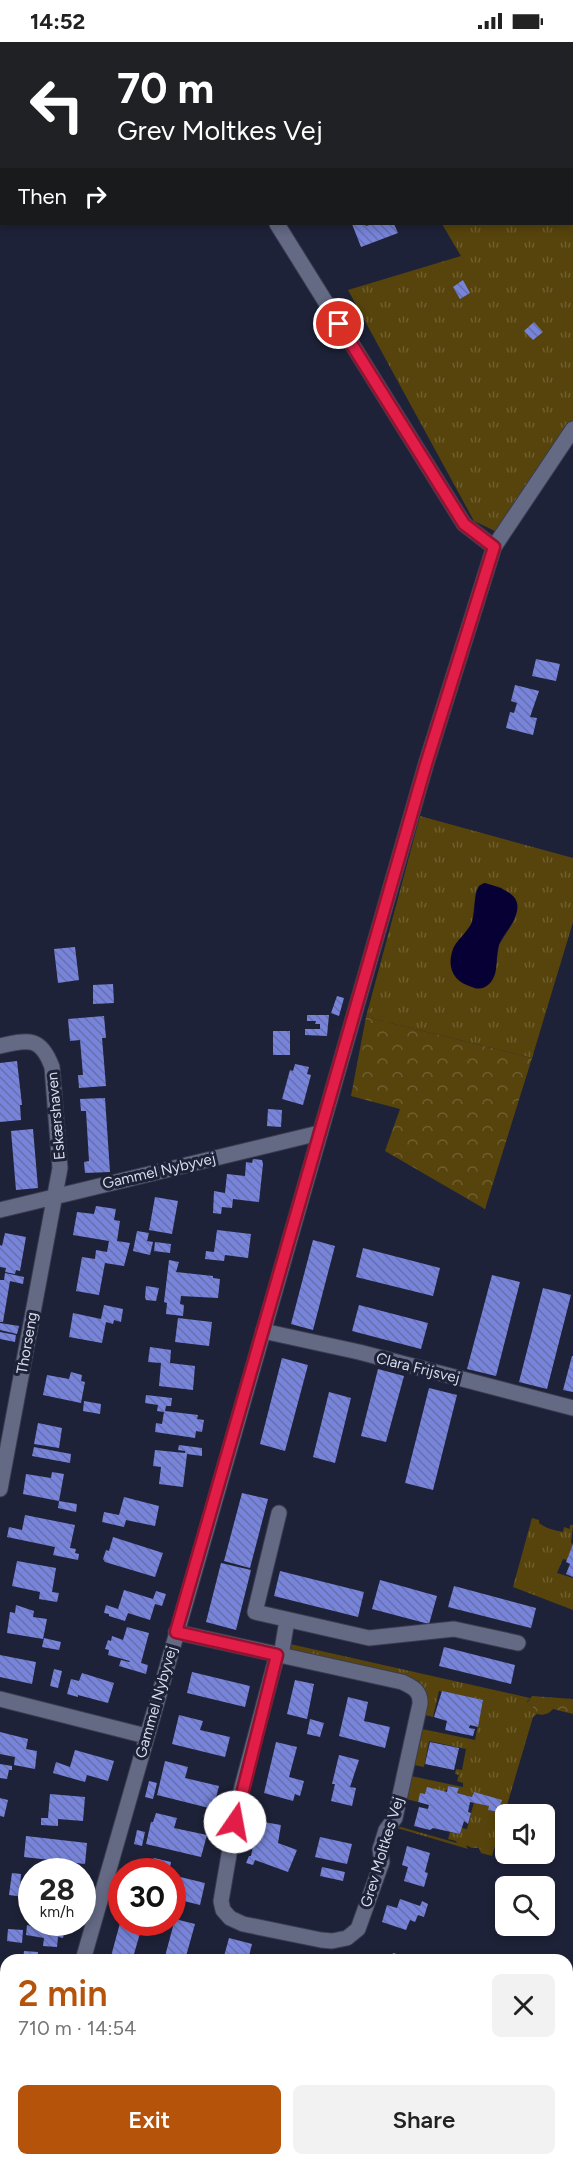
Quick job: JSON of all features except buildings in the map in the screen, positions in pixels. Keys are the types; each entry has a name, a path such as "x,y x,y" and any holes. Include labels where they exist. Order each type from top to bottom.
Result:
{"street":[{"path":"278,225 464,524 494,547"},
{"name":"Gammel Nybyvej","path":"85,1954 429,753 494,547 573,429"},
{"name":"Eskærshaven","path":"0,1046 17,1041 35,1042 46,1051 52,1067 60,1168 54,1196"},
{"name":"Gammel Nybyvej","path":"0,1210 319,1133"},
{"name":"Thorseng","path":"0,1489 54,1196"},
{"name":"Clara Frijsvej","path":"263,1331 359,1352 573,1408"},
{"path":"279,1513 255,1612 369,1638 454,1629 518,1643"},
{"name":"Grev Moltkes Vej","path":"176,1632 279,1655 402,1682 411,1686 419,1695 420,1704 395,1818 386,1830 380,1849 382,1862 358,1929 341,1940 321,1940 243,1924 230,1918 223,1910 221,1901 238,1802 279,1655 287,1620"},
{"path":"0,1699 146,1736"}],"green space":[{"path":"443,225 573,225 573,421 497,532 474,521 348,290 461,256"},
{"path":"420,816 573,858 573,922 532,1058 366,1017","holes":["485,883 502,888 515,919 499,945 495,973 453,949 472,923 476,891 479,886"]},
{"path":"366,1017 532,1058 485,1209 385,1151 400,1109 351,1096"},
{"path":"532,1518 539,1520 539,1523 548,1528 563,1532 564,1527 570,1529 570,1525 573,1525 571,1543 573,1544 567,1560 563,1559 557,1573 573,1578 573,1610 513,1587"},
{"path":"290,1644 530,1698 527,1702 533,1706 532,1709 537,1714 533,1717 507,1804 500,1804 501,1800 474,1793 473,1797 457,1793 459,1788 449,1786 445,1792 420,1794 418,1802 406,1799 411,1776 463,1787 463,1783 457,1781 459,1775 455,1774 456,1769 462,1770 466,1749 429,1741 424,1767 414,1765 422,1729 475,1740 483,1700 439,1691 433,1717 425,1715 425,1693 418,1681 293,1651"},
{"path":"532,1696 573,1699 573,1714 553,1709 543,1715 531,1712 533,1706 527,1703"},
{"path":"474,1802 489,1806 489,1810 495,1811 495,1846 492,1856 481,1853 479,1848 466,1845 468,1849 397,1828 401,1827 457,1843 448,1839 450,1832 460,1834 462,1828 467,1829"}],"shaded area":[{"path":"484,883 508,892 517,901 517,908 516,915 499,945 493,979 485,987 474,988 457,978 452,970 451,958 456,944 472,922 477,890"}],"route":[{"path":"235,1822 238,1802 277,1655 176,1632 426,764 478,592 494,547 464,524 339,324"}]}
